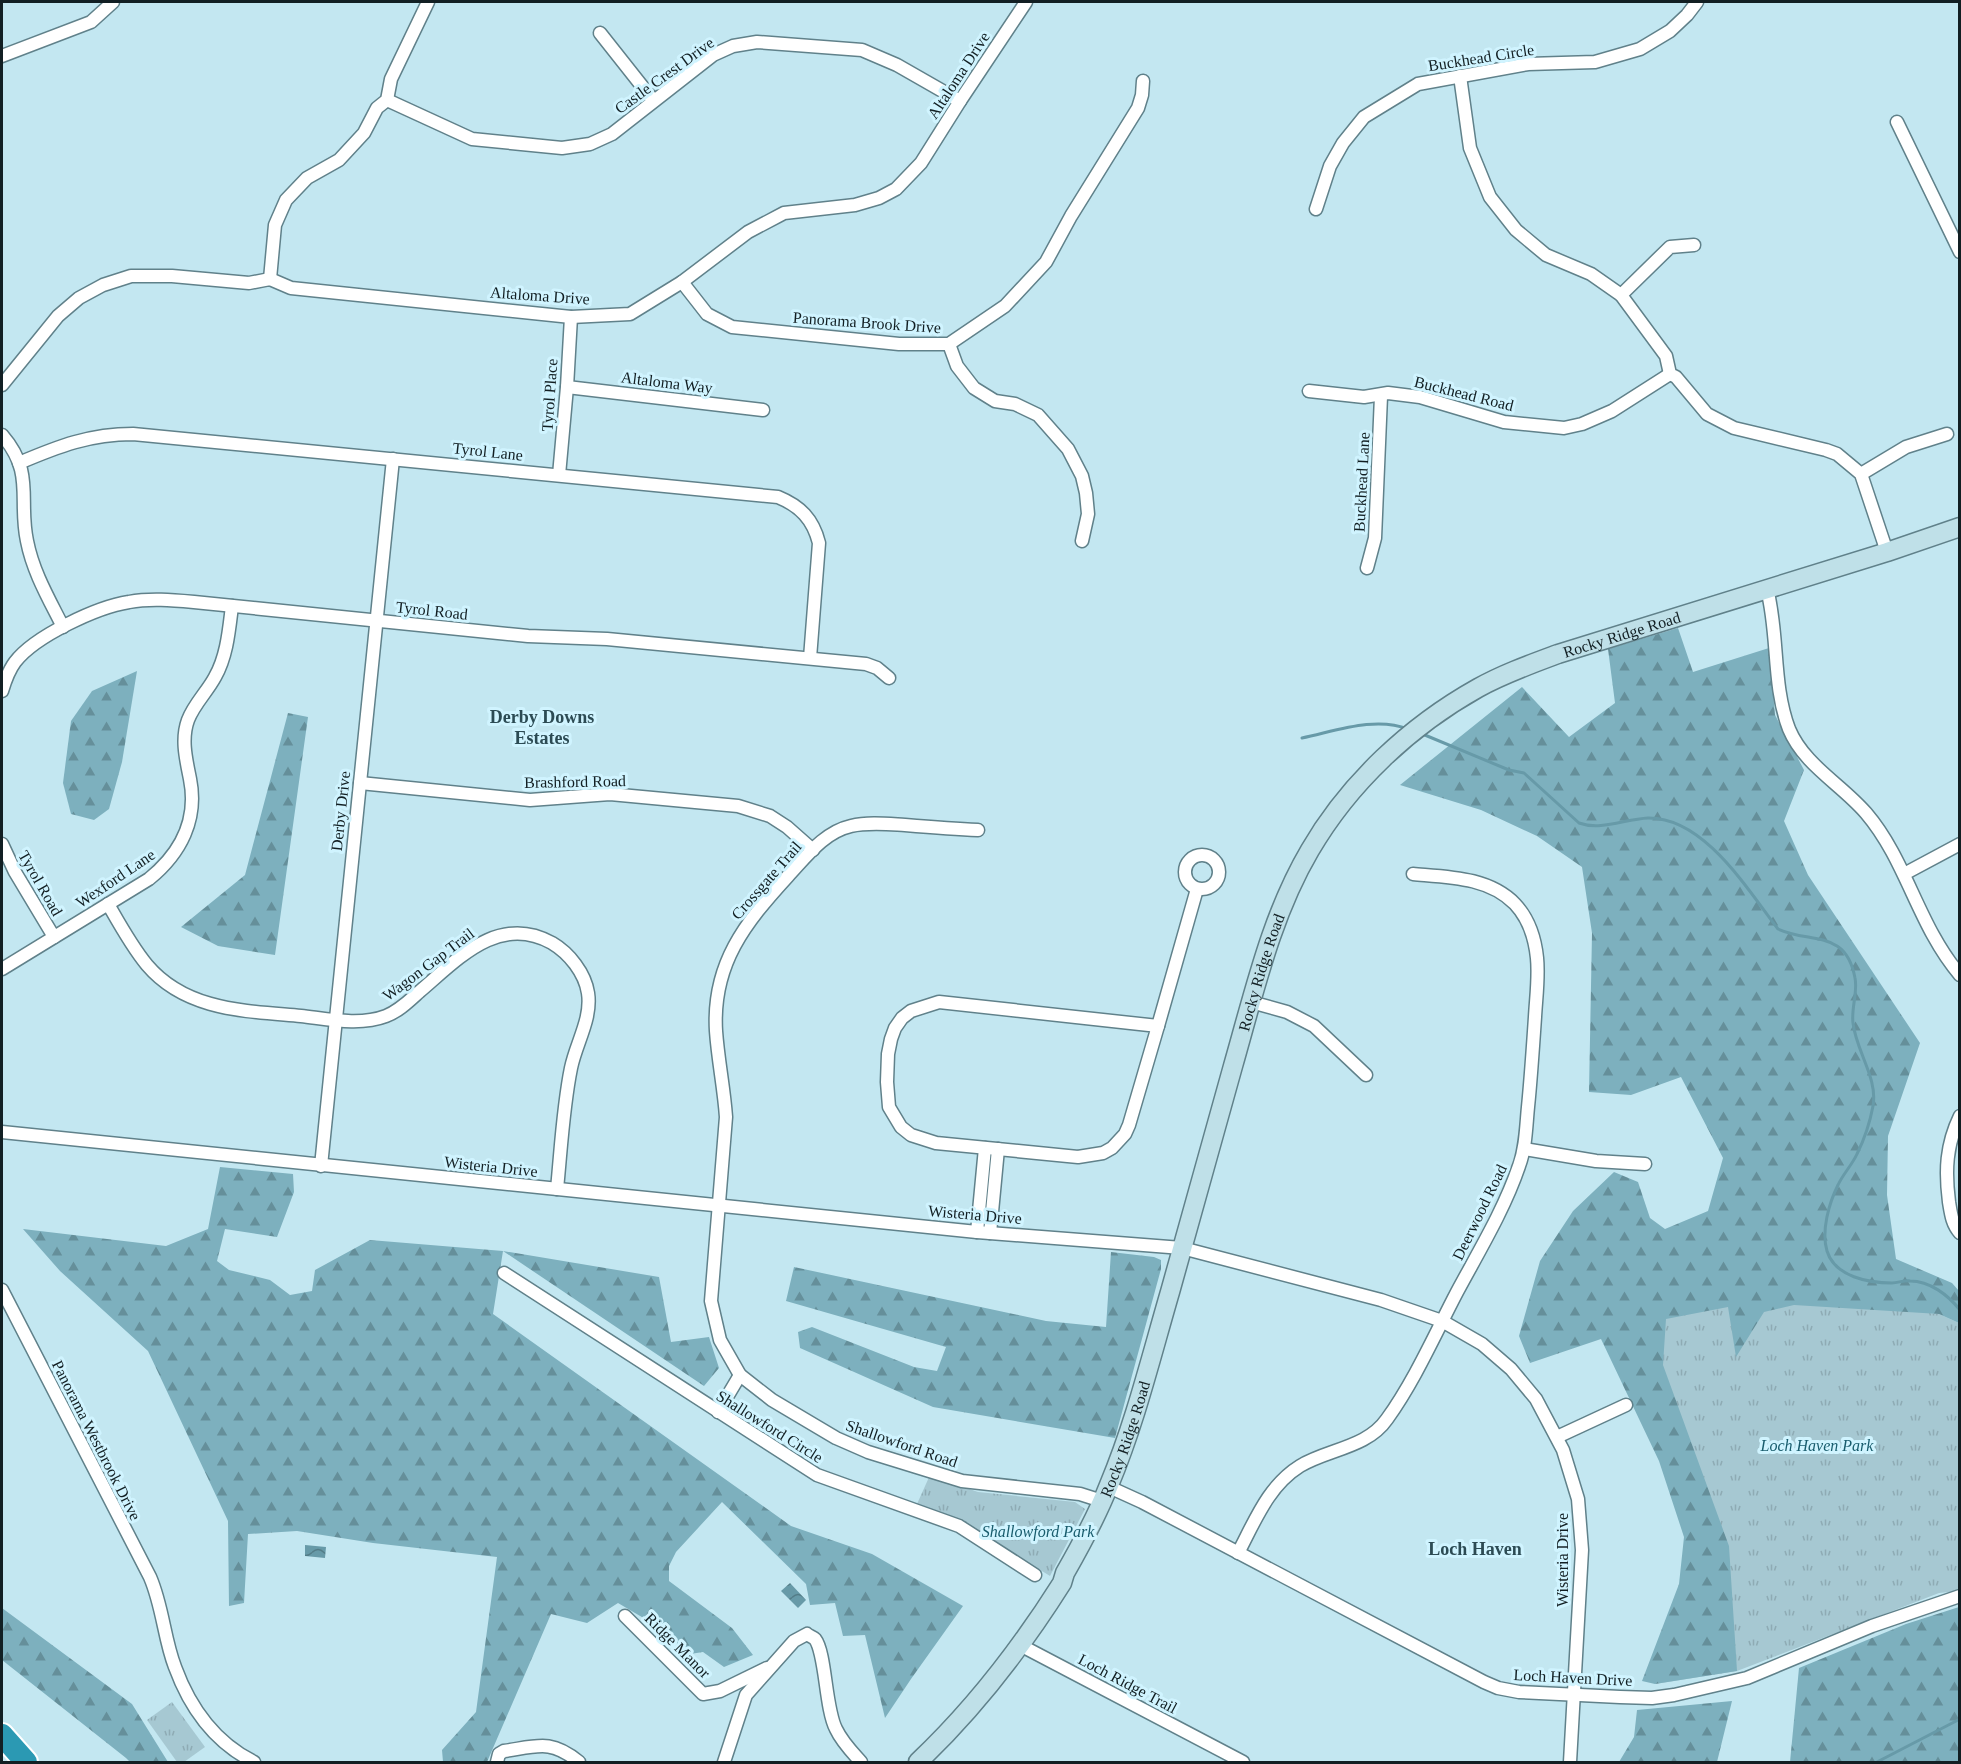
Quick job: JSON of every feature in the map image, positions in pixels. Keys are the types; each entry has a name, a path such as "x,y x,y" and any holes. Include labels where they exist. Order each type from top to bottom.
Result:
{"highway":[{"path":"2,1735 27,1762"}],"main road":[{"name":"Rocky Ridge Road","path":"918,1762 974,1704 1020,1645 1062,1582 1106,1494 1135,1414 1251,1002 1275,925 1298,872 1321,832 1374,767 1394,748 1448,707 1478,688 1526,665 1887,552 1959,527"}],"street":[{"path":"2,56 91,22 113,2"},
{"path":"270,279 275,225 286,200 307,178 339,160 364,133 377,108 387,99 391,78 428,2"},
{"name":"Altaloma Drive","path":"2,385 58,316 79,298 103,285 131,276 172,276 249,283 270,279 291,288 571,317 630,314 682,282 748,232 783,213 855,205 879,198 896,189 921,163 1026,2"},
{"name":"Buckhead Circle","path":"1316,209 1330,166 1343,143 1364,117 1418,84 1527,64 1595,62 1640,49 1670,31 1697,2"},
{"path":"600,33 654,100"},
{"name":"Castle Crest Drive","path":"387,99 472,139 562,148 590,144 612,134 713,55 733,46 757,42 862,50 897,65 960,101"},
{"path":"1460,76 1470,148 1490,197 1516,230 1546,255 1591,274 1621,295 1666,356 1670,374 1676,377 1707,414 1734,428 1837,454 1861,474 1887,552"},
{"name":"Panorama Brook Drive","path":"682,282 707,314 732,327 899,344 949,344 1005,306 1046,262 1071,216 1138,108 1143,81"},
{"path":"1897,122 1959,252"},
{"path":"1621,295 1670,247 1694,245"},
{"name":"Tyrol Place","path":"559,475 571,317"},
{"path":"949,344 957,366 974,388 994,401 1015,404 1038,415 1068,449 1082,476 1086,493 1088,514 1082,541"},
{"name":"Buckhead Road","path":"1309,391 1364,397 1381,396 1388,393 1420,397 1504,422 1564,428 1582,424 1612,411 1670,374"},
{"name":"Altaloma Way","path":"567,387 763,410"},
{"name":"Buckhead Lane","path":"1367,568 1375,538 1381,396"},
{"name":"Tyrol Lane","path":"19,463 82,439 133,434 778,497 795,505 814,525 819,543 810,658"},
{"path":"1861,474 1906,447 1947,434"},
{"path":"2,435 19,463 25,486 25,530 31,557 41,584 63,627"},
{"name":"Derby Drive","path":"321,1166 393,459"},
{"path":"1767,589 1773,618 1780,696 1793,738 1812,764 1843,789 1865,812 1904,874 1929,929 1959,975"},
{"name":"Tyrol Road","path":"2,691 15,663 23,654 63,627 96,612 129,602 165,600 528,636 607,639 866,664 877,668 889,678"},
{"name":"Wexford Lane","path":"2,969 162,869 175,853 186,832 192,800 185,751 186,729 194,708 215,677 221,663 232,606"},
{"name":"Brashford Road","path":"360,783 530,800 610,794 738,806 770,816 787,827 813,850"},
{"name":"Crossgate Trail","path":"719,1205 726,1117 716,1032 716,1005 721,977 730,951 745,926 813,850 830,835 851,826 879,824 978,830"},
{"name":"Tyrol Road","path":"2,844 15,872 54,937"},
{"path":"1904,874 1959,844"},
{"name":"Deerwood Road","path":"1238,1553 1269,1495 1279,1482 1302,1464 1354,1444 1386,1422 1442,1321 1506,1197 1524,1149 1533,1055 1537,959 1531,927 1515,904 1492,887 1460,878 1413,874"},
{"path":"1158,1026 939,1002 911,1011 902,1018 891,1040 888,1054 889,1107 901,1127 922,1140 1078,1157 1103,1153 1112,1148 1119,1142 1129,1125 1158,1026 1197,889"},
{"name":"Wagon Gap Trail","path":"108,904 148,966 171,987 188,997 234,1009 336,1020 373,1020 397,1011 465,952 487,939 511,934 528,935 546,940 565,952 582,975 588,992 588,1000 585,1024 568,1082 556,1189"},
{"path":"1251,1002 1287,1012 1314,1026 1366,1075"},
{"path":"1959,1116 1950,1141 1946,1168 1951,1216 1959,1233"},
{"name":"Wisteria Drive","path":"2,1132 977,1232 1182,1248 1209,1253 1381,1300 1442,1321 1482,1344 1511,1369 1536,1399 1563,1450 1578,1499 1582,1551 1570,1762"},
{"path":"977,1232 985,1148"},
{"path":"990,1233 998,1149"},
{"path":"1524,1149 1596,1161 1645,1164"},
{"name":"Shallowford Road","path":"719,1205 711,1301 720,1340 741,1375 752,1385 781,1406 836,1438 867,1452 962,1481 1080,1494 1106,1494"},
{"name":"Shallowford Circle","path":"504,1273 817,1475 959,1526 1035,1575"},
{"name":"Panorama Westbrook Drive","path":"2,1290 150,1577 160,1606 174,1666 196,1713 230,1747 254,1762"},
{"path":"718,1413 741,1375"},
{"path":"1557,1437 1626,1406"},
{"name":"Loch Haven Drive","path":"1106,1494 1238,1553 1498,1688 1519,1692 1652,1698 1674,1695 1747,1678 1872,1626 1959,1596"},
{"name":"Ridge Manor","path":"625,1616 703,1694 720,1691 774,1665"},
{"path":"724,1762 746,1695 794,1641 807,1634 814,1638 819,1648 835,1729 848,1749 861,1762"},
{"name":"Loch Ridge Trail","path":"1020,1645 1243,1762"},
{"path":"496,1762 499,1754 504,1751 553,1746 565,1751 579,1762"},
{"path":"1214,1762 1220,1751"}],"green space":[{"path":"1678,628 1693,672 1769,648 1775,715 1804,770 1784,821 1808,875 1920,1043 1888,1136 1887,1195 1896,1259 1952,1283 1959,1291 1959,1323 1939,1314 1794,1305 1764,1312 1736,1357 1728,1307 1666,1319 1663,1365 1729,1546 1737,1671 1655,1684 1642,1681 1679,1584 1684,1537 1659,1461 1601,1339 1530,1363 1519,1336 1540,1261 1573,1211 1614,1172 1638,1182 1650,1218 1665,1229 1708,1211 1723,1158 1681,1077 1631,1095 1589,1092 1592,933 1582,867 1537,836 1481,810 1400,785 1522,687 1569,737 1615,703 1608,649"},
{"path":"137,671 122,762 109,809 94,820 71,814 63,783 71,721 92,691"},
{"path":"288,713 308,717 275,955 218,946 181,927 245,875"},
{"path":"220,1167 293,1174 294,1192 277,1237 225,1229 217,1261 229,1270 270,1280 290,1295 312,1291 315,1270 370,1240 503,1251 493,1314 791,1526 872,1554 963,1606 885,1718 865,1635 843,1636 835,1603 810,1605 806,1584 722,1502 676,1552 669,1566 669,1581 732,1628 753,1655 724,1667 703,1652 690,1654 652,1623 618,1603 587,1623 551,1614 487,1762 443,1762 442,1750 476,1712 497,1557 373,1543 297,1531 248,1534 244,1603 229,1606 228,1521 148,1351 60,1271 23,1229 166,1246 208,1229"},
{"path":"503,1251 659,1277 671,1342 709,1337 719,1368 704,1386"},
{"path":"1111,1252 1154,1257 1161,1260 1161,1269 1115,1438 933,1407 800,1348 798,1332 812,1327 914,1367 937,1371 946,1347 786,1301 794,1267 1046,1321 1106,1327"},
{"name":"Loch Haven Park","path":"1762,1295 1939,1314 1959,1323 1959,1591 1939,1593 1737,1671 1655,1684 1694,1557 1626,1321"},
{"name":"Shallowford Park","path":"930,1475 978,1492 1075,1502 1085,1509 1050,1576 963,1522 917,1504"},
{"path":"1959,1607 1959,1762 1790,1762 1799,1668 1906,1624"},
{"path":"2,1608 132,1704 168,1762 130,1762 2,1660"},
{"path":"1732,1701 1717,1762 1619,1762 1634,1737 1637,1710"},
{"path":"172,1702 205,1747 184,1762 177,1762 147,1720"}],"water":[{"path":"305,1545 326,1547 325,1558 305,1556"},
{"path":"790,1583 806,1600 798,1608 781,1591"}],"waterway":[{"path":"1302,738 1369,724 1395,725 1408,729"},
{"path":"1420,733 1509,770 1524,773 1579,823 1596,826 1648,818 1668,821 1688,829 1722,858 1778,929 1825,941 1844,952 1855,978 1853,1017 1855,1033 1870,1075 1874,1096 1862,1143 1842,1177 1829,1209 1825,1226 1827,1251 1837,1267 1854,1277 1883,1283 1908,1281 1925,1283 1944,1294 1960,1310"},
{"path":"1877,1762 1960,1719"}],"district":[{"name":"Derby Downs Estates","path":"542,727"},
{"name":"Loch Haven","path":"1475,1549"}]}
